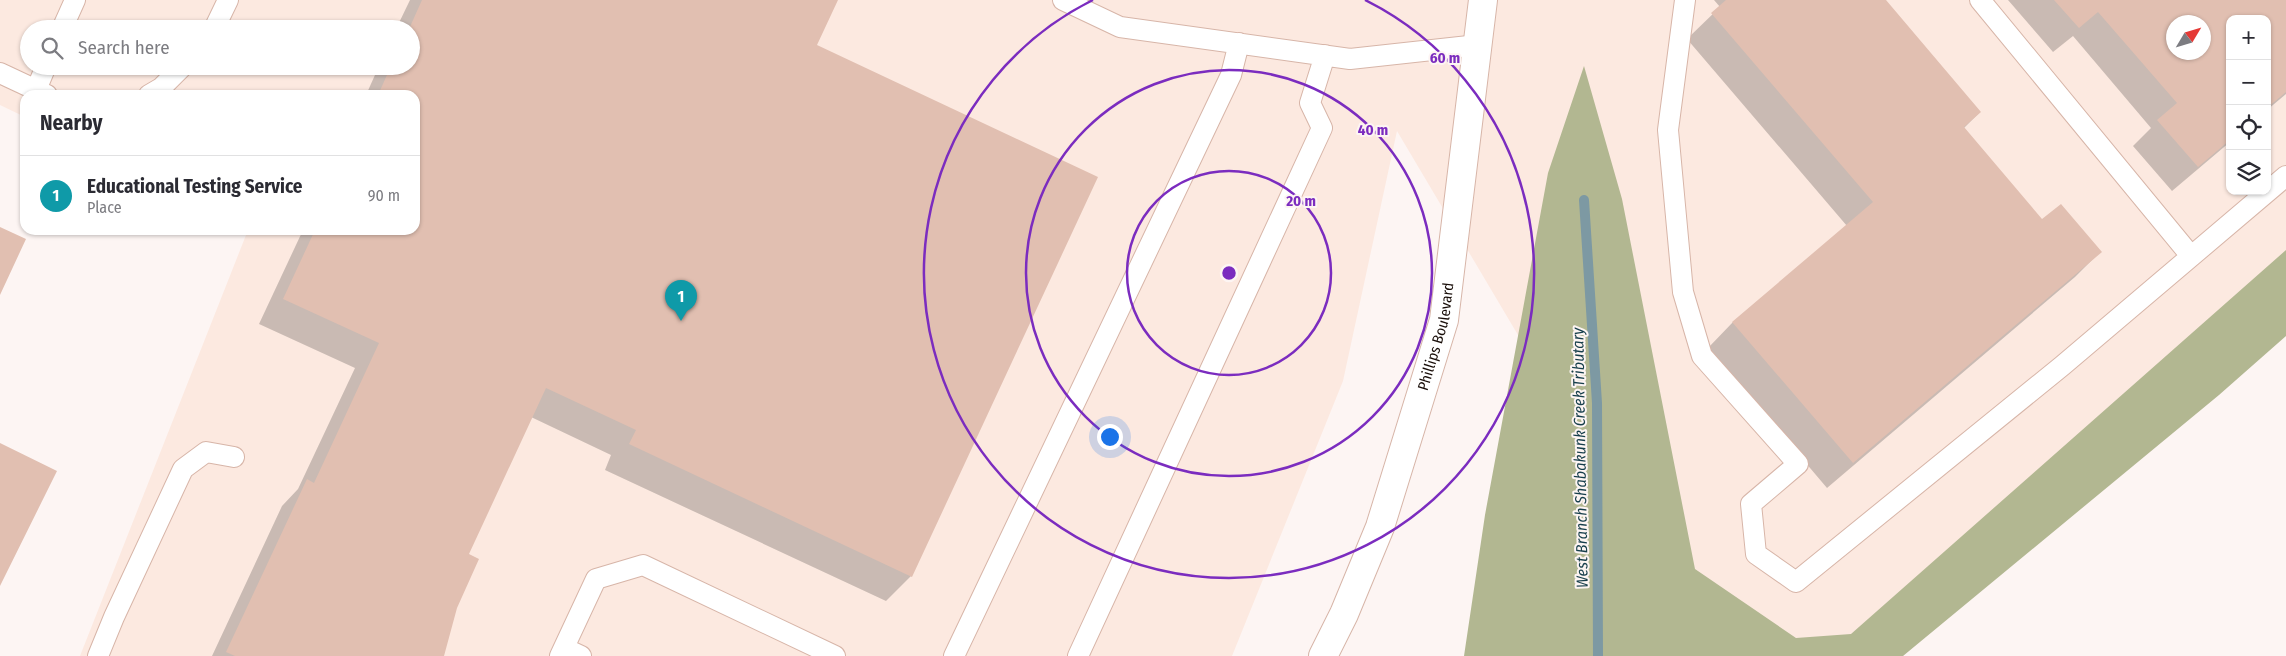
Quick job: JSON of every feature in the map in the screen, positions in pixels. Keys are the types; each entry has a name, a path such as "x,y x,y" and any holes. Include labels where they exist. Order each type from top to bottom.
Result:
{"street":[{"name":"Phillips Boulevard","path":"1323,656 1344,614 1380,527 1444,320 1484,0"}],"lane":[{"path":"66,20 75,0"},
{"path":"218,20 228,0"},
{"path":"1063,0 1120,27 1350,59 1478,45"},
{"path":"1685,0 1668,130 1683,292 1702,356 1798,464 1751,504 1756,554 1796,582 2062,366 2286,176"},
{"path":"1980,0 2192,256"},
{"path":"954,656 1230,75 1240,43"},
{"path":"1078,656 1322,128 1310,103 1325,55"},
{"path":"0,74 37,90"},
{"path":"42,90 45,75"},
{"path":"158,90 174,75"},
{"path":"98,656 183,468 206,452 234,457"},
{"path":"568,653 596,579 644,565 835,656"}],"shaded area":[{"path":"0,0 2286,0 2286,261 1842,656 1677,603 1397,131 1343,381 1232,656 80,656 246,235 420,235 420,90 20,90 20,115 0,105"}],"green space":[{"path":"1584,66 1622,199 1695,569 1796,638 1851,634 2286,250 2286,336 2219,395 1903,656 1464,656 1485,515 1548,173"}],"building":[{"path":"422,0 838,0 817,45 1098,177 912,577 629,444 636,430 546,388 469,554 479,559 457,608 444,656 235,656 226,652 307,479 314,483 379,343 283,299 313,235 420,235 420,90 380,90 387,75 420,75 420,20 413,20"},
{"path":"1726,0 1886,0 1981,112 1964,127 2042,219 2061,204 2102,252 1853,463 1732,322 1873,202 1711,13"},
{"path":"2054,0 2286,0 2286,92 2271,105 2271,15 2226,15 2226,143 2198,167 2157,120 2177,103 2098,12 2079,28"},
{"path":"0,227 26,239 0,295"},
{"path":"0,443 57,471 0,586"}],"waterway":[{"name":"West Branch Shabakunk Creek Tributary","path":"1584,200 1597,403 1598,656"}],"place":[{"name":"Educational Testing Service","path":"681,321"}]}
